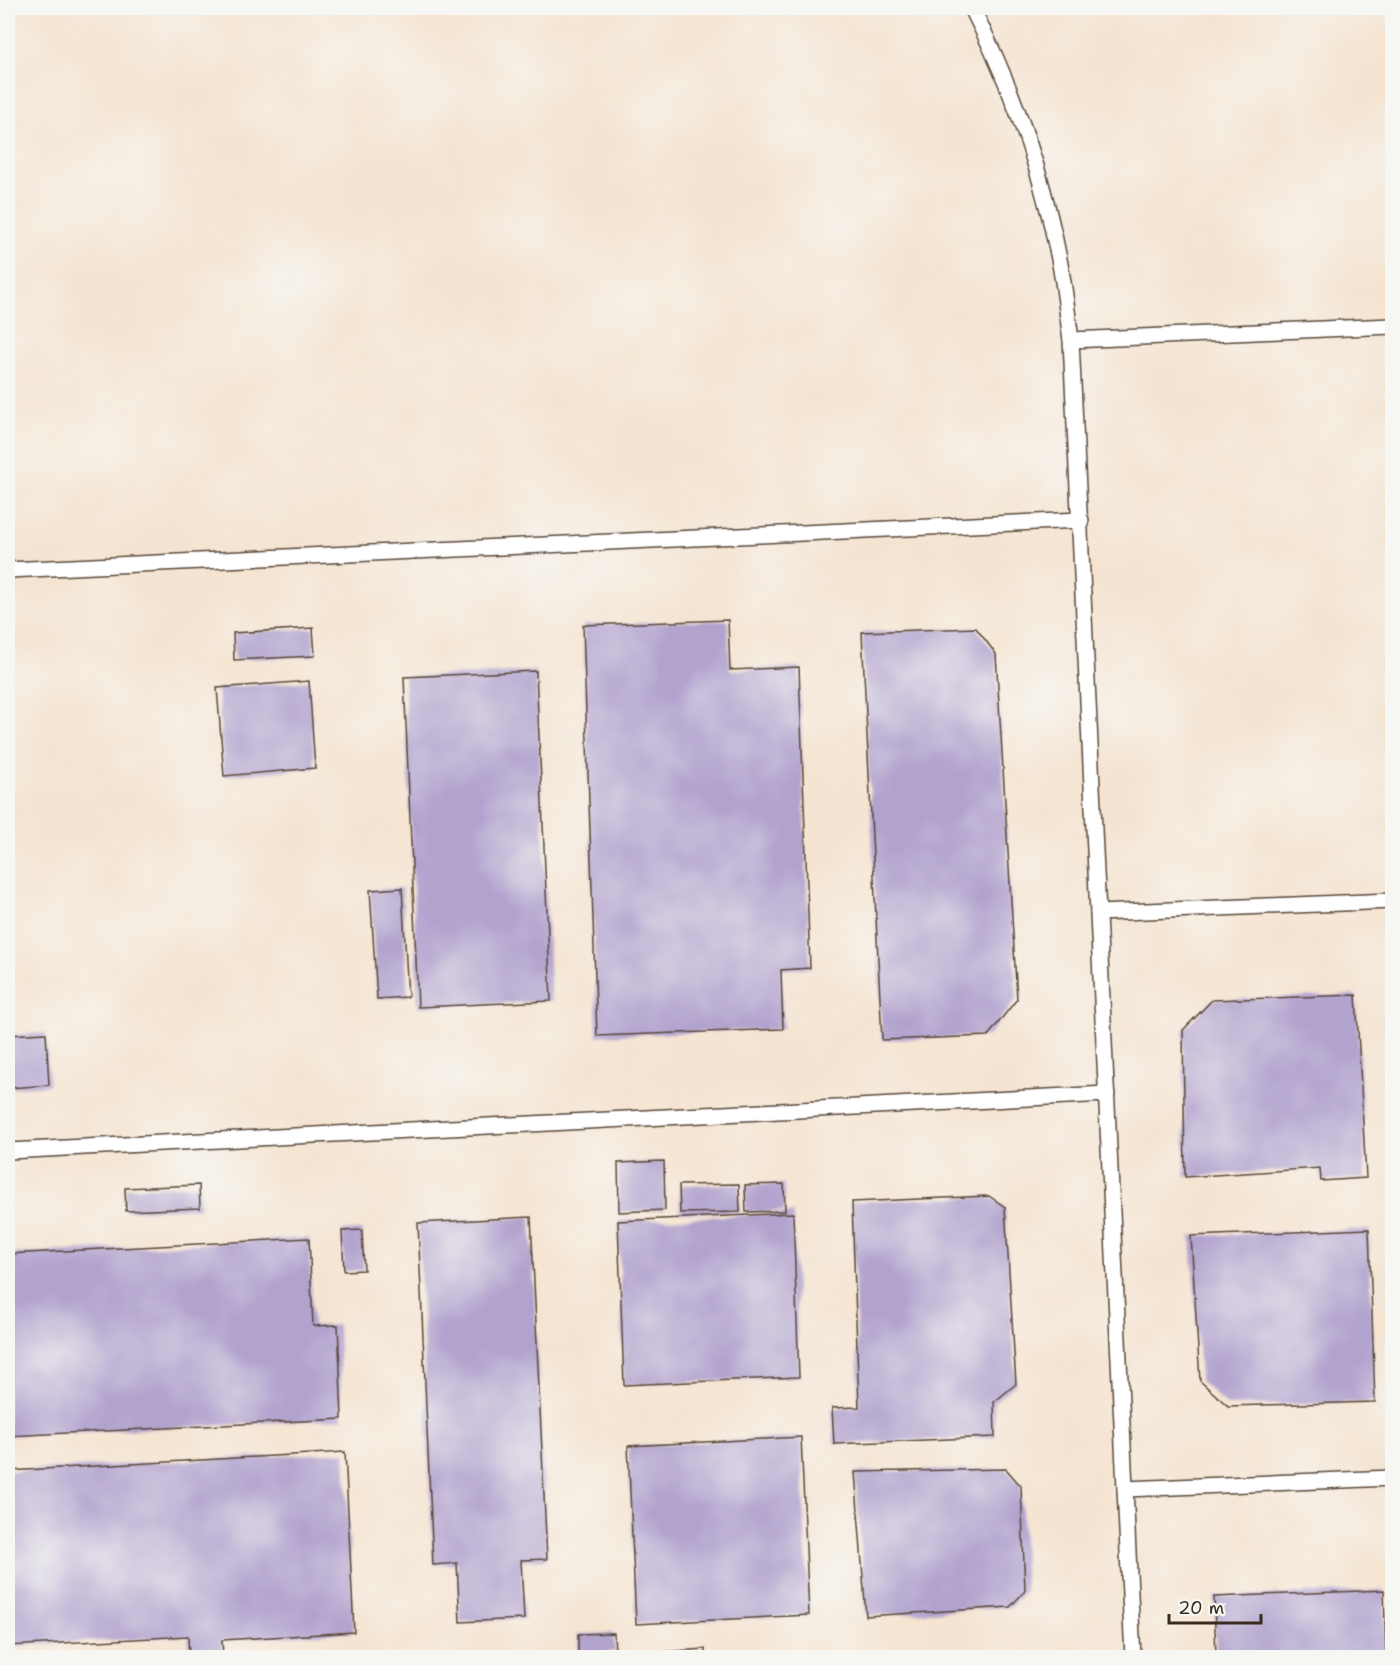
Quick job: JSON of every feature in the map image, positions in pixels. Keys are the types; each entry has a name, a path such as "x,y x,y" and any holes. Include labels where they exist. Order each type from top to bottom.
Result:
{"lane":[{"path":"972,8 1009,88 1037,170 1058,254 1071,340 1132,1658"},
{"path":"1071,340 1392,326"},
{"path":"8,570 1081,520"},
{"path":"1098,914 1392,901"},
{"path":"8,1151 1107,1094"},
{"path":"1125,1489 1392,1478"}],"building":[{"path":"728,620 730,670 799,667 810,968 781,970 783,1029 597,1036 583,625"},
{"path":"313,628 315,656 234,660 233,633"},
{"path":"976,628 996,654 1017,999 988,1036 882,1040 862,632"},
{"path":"536,671 551,1001 418,1007 404,677"},
{"path":"309,681 315,768 224,776 217,688"},
{"path":"402,888 408,997 377,999 370,890"},
{"path":"1356,995 1366,1178 1321,1181 1320,1168 1185,1177 1183,1030 1212,1000"},
{"path":"46,1033 49,1085 10,1088 8,1035"},
{"path":"664,1161 665,1210 619,1212 618,1163"},
{"path":"739,1184 740,1212 680,1213 679,1185"},
{"path":"784,1184 785,1211 746,1212 745,1185"},
{"path":"199,1185 200,1208 126,1211 125,1188"},
{"path":"989,1196 1005,1207 1016,1384 994,1402 995,1437 834,1444 832,1408 859,1407 852,1202"},
{"path":"793,1213 799,1377 624,1385 618,1221"},
{"path":"531,1217 547,1559 521,1560 524,1619 460,1622 457,1563 433,1565 418,1223"},
{"path":"1369,1229 1375,1402 1228,1406 1200,1381 1191,1236"},
{"path":"362,1230 364,1270 344,1271 342,1231"},
{"path":"309,1238 313,1326 338,1325 342,1419 8,1436 8,1254"},
{"path":"801,1437 809,1615 636,1624 628,1446"},
{"path":"345,1452 354,1632 222,1640 223,1657 213,1658 189,1658 188,1636 8,1646 8,1471"},
{"path":"1006,1469 1021,1486 1025,1591 1010,1607 866,1616 855,1472"},
{"path":"1384,1590 1386,1658 1216,1658 1214,1597"},
{"path":"614,1633 615,1652 578,1654 578,1634"},
{"path":"705,1649 705,1658 645,1658 644,1653"}]}
